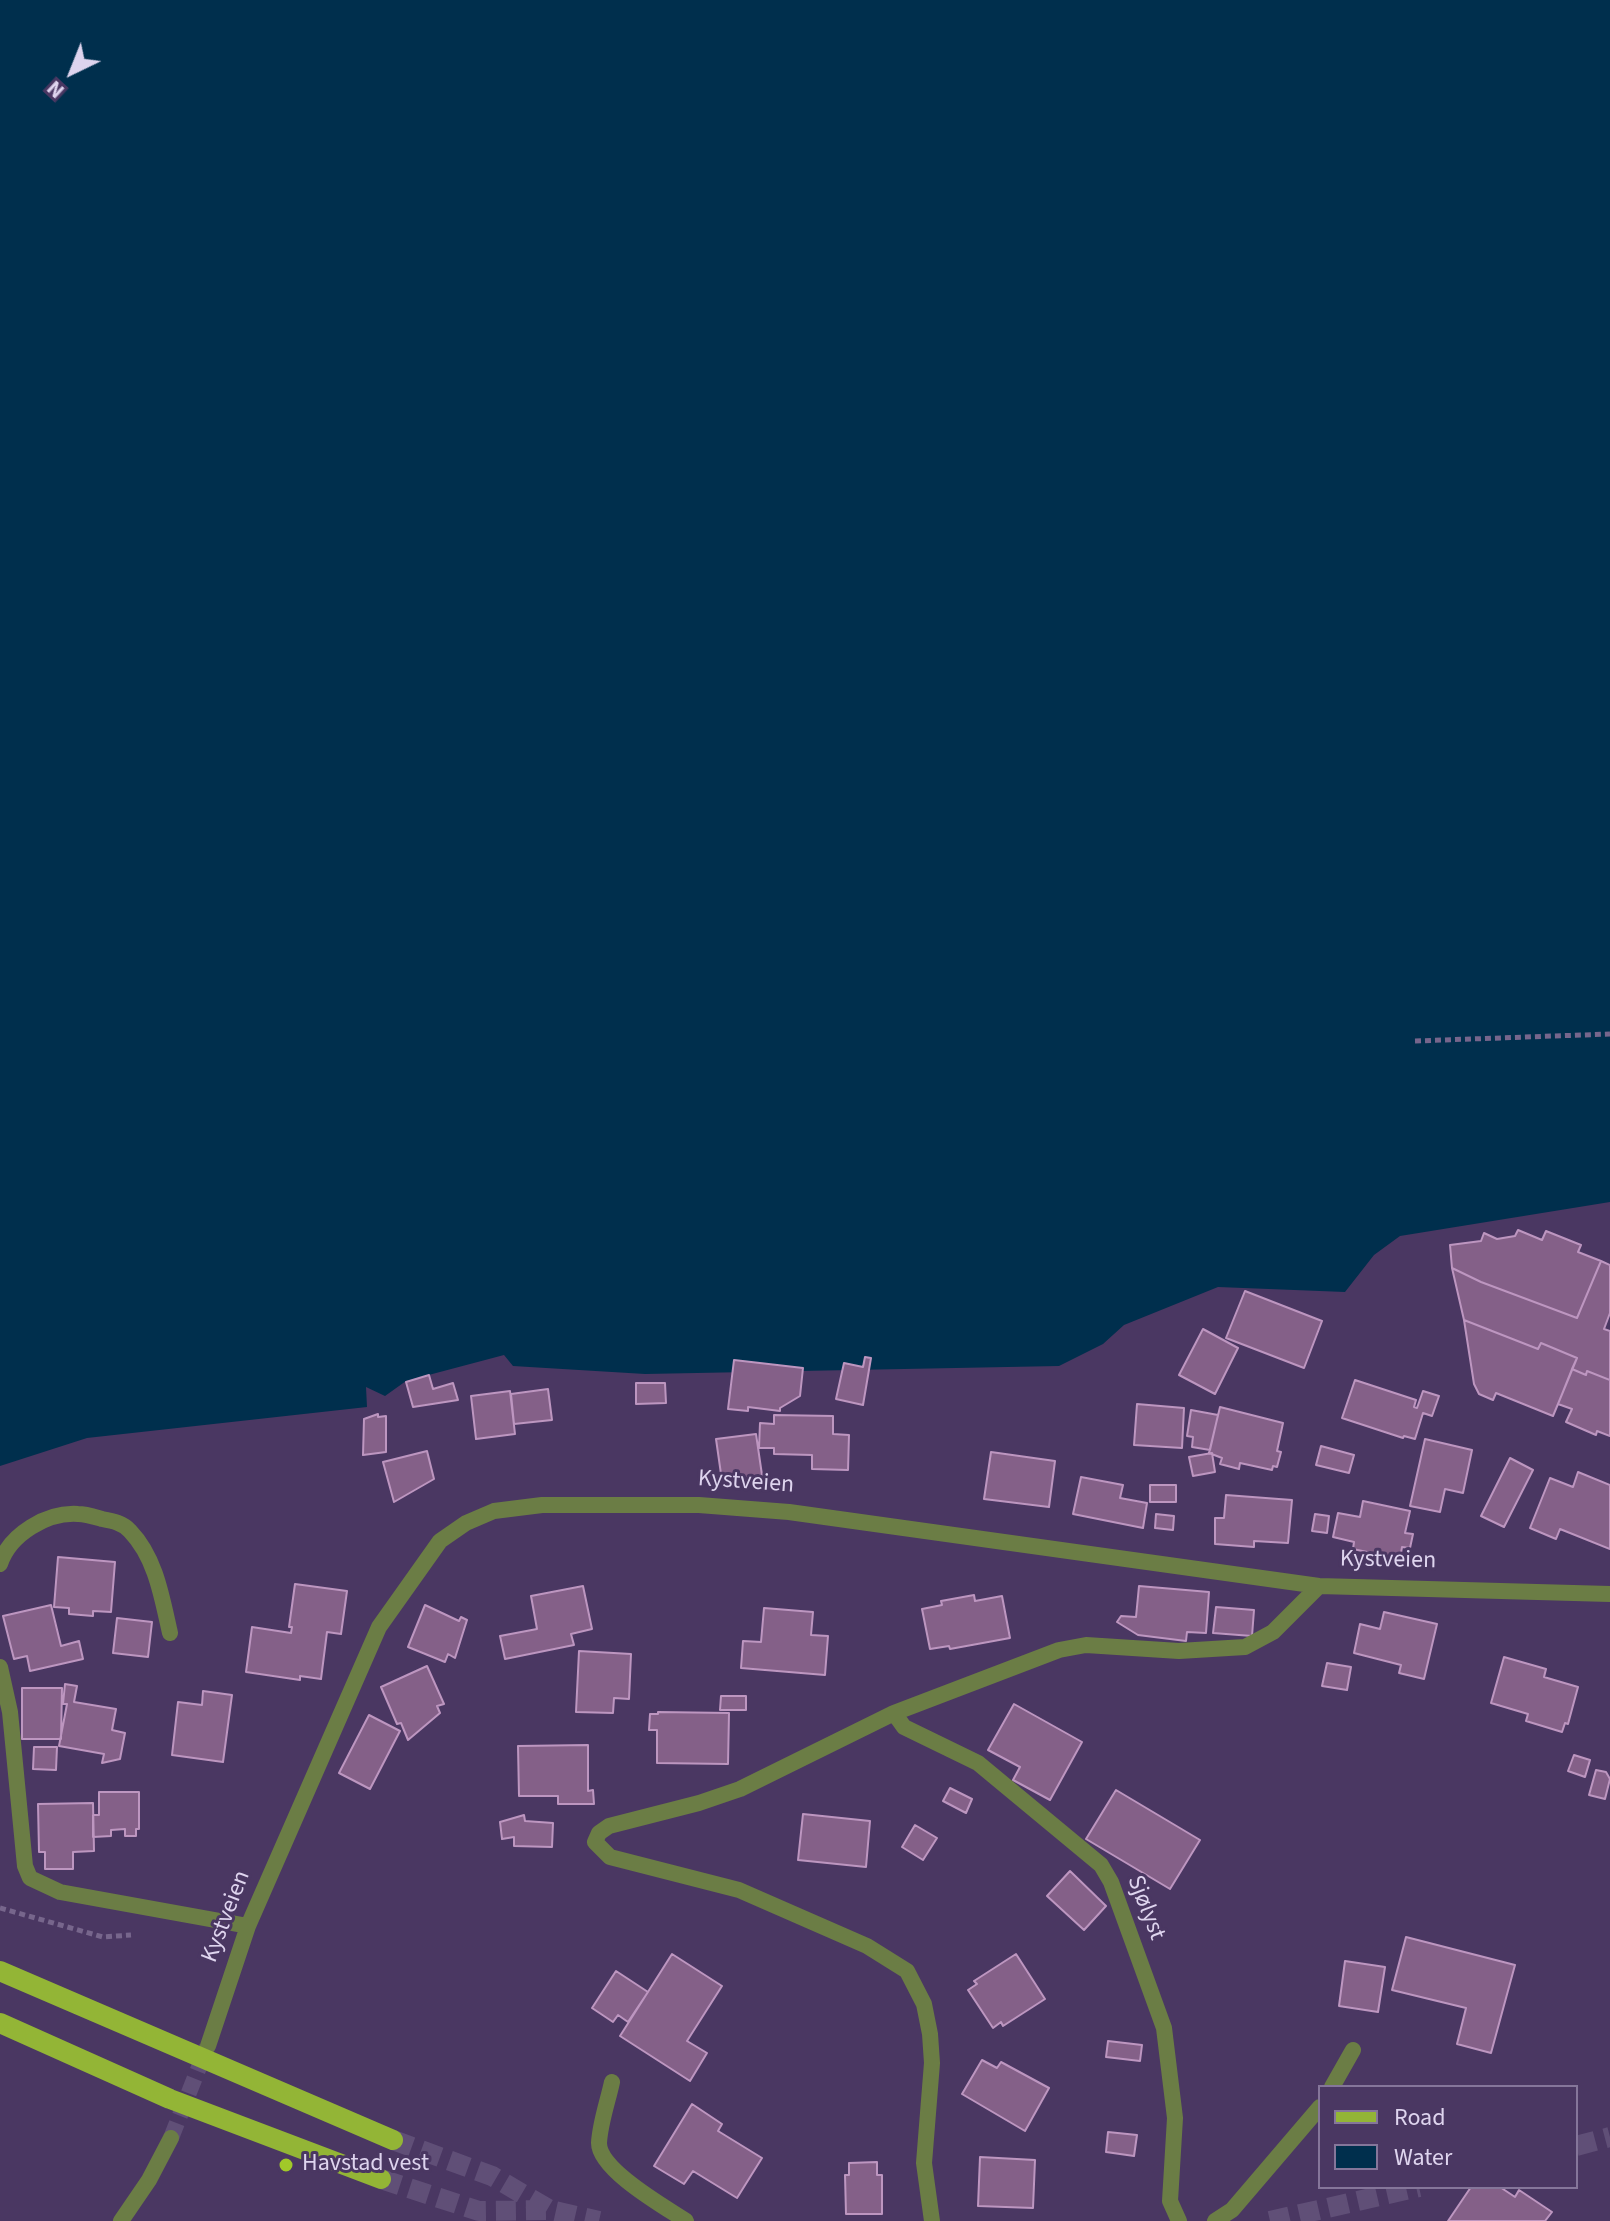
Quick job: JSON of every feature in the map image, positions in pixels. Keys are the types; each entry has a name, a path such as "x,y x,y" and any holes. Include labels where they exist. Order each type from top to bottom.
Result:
{"main road":[{"path":"0,1971 393,2140"},
{"path":"0,2023 170,2099 381,2179"}],"street":[{"name":"Kystveien","path":"208,2046 248,1926 379,1627 440,1541 466,1523 494,1511 542,1505 699,1505 789,1512 1319,1586 1610,1594"},
{"path":"0,1564 4,1553 32,1526 51,1518 78,1514 118,1522 129,1529 146,1550 158,1582 170,1633"},
{"path":"932,2221 924,2163 932,2063 930,2034 924,2004 907,1971 867,1946 739,1890 610,1857 595,1842 599,1833 609,1826 740,1789 894,1713 1059,1650 1086,1645 1179,1651 1245,1647 1273,1632 1319,1586"},
{"path":"0,1667 10,1712 30,1878 60,1892 248,1926"},
{"name":"Sjølyst","path":"894,1713 904,1727 978,1763 1101,1865 1111,1882 1164,2028 1175,2118 1170,2201 1179,2221"},
{"path":"1333,2085 1353,2050"},
{"path":"612,2082 599,2144 601,2155 620,2175 686,2221"},
{"path":"1215,2221 1232,2210 1318,2109"},
{"path":"121,2221 149,2180 171,2138"}],"path":[{"path":"1415,1041 1610,1034"}],"water":[{"path":"0,0 1610,0 1610,1202 1400,1236 1374,1255 1345,1292 1218,1287 1124,1325 1103,1344 1059,1366 645,1374 513,1366 504,1355 406,1381 385,1396 366,1387 367,1407 87,1438 0,1466"}],"building":[{"path":"1518,1230 1542,1240 1546,1231 1581,1245 1578,1252 1601,1261 1577,1318 1452,1268 1450,1245 1481,1241 1484,1233 1497,1239 1515,1236"},
{"path":"1601,1261 1610,1265 1610,1313 1604,1329 1610,1331 1610,1380 1572,1369 1577,1358 1541,1343 1538,1349 1464,1320 1452,1268 1577,1318"},
{"path":"1245,1291 1322,1321 1304,1368 1226,1338"},
{"path":"1464,1320 1538,1349 1541,1343 1577,1358 1553,1416 1496,1393 1493,1400 1479,1394 1474,1384"},
{"path":"1203,1329 1238,1348 1215,1394 1179,1375"},
{"path":"865,1357 871,1358 863,1405 836,1399 844,1363 863,1367"},
{"path":"734,1360 803,1368 800,1396 780,1411 748,1407 748,1411 728,1409"},
{"path":"1572,1369 1610,1380 1610,1436 1597,1431 1596,1435 1566,1422 1572,1409 1558,1404"},
{"path":"429,1375 433,1389 453,1383 458,1400 413,1407 406,1382"},
{"path":"1355,1380 1416,1400 1414,1407 1417,1408 1423,1391 1439,1396 1432,1416 1423,1413 1415,1439 1403,1438 1342,1418"},
{"path":"636,1383 665,1383 666,1403 636,1404"},
{"path":"548,1389 552,1420 514,1424 511,1394"},
{"path":"510,1391 515,1434 476,1439 471,1396"},
{"path":"1137,1404 1184,1408 1182,1448 1134,1445"},
{"path":"1220,1407 1283,1423 1277,1467 1273,1466 1272,1470 1240,1463 1239,1469 1220,1464 1222,1458 1209,1453"},
{"path":"1191,1410 1218,1415 1210,1450 1192,1447 1193,1437 1187,1436"},
{"path":"378,1414 378,1417 386,1416 386,1452 363,1455 364,1419"},
{"path":"774,1415 833,1416 833,1434 849,1435 848,1470 812,1469 812,1455 774,1454 774,1448 759,1448 760,1423 774,1424"},
{"path":"756,1434 762,1475 722,1481 716,1439"},
{"path":"1425,1439 1472,1450 1463,1493 1445,1489 1440,1512 1410,1506"},
{"path":"1321,1446 1354,1455 1349,1473 1316,1465"},
{"path":"427,1451 434,1479 394,1502 383,1462"},
{"path":"991,1452 1055,1461 1049,1507 984,1499"},
{"path":"1212,1453 1215,1472 1193,1476 1189,1457"},
{"path":"1510,1458 1533,1470 1504,1527 1481,1516"},
{"path":"1578,1472 1610,1485 1610,1549 1560,1529 1556,1539 1530,1528 1550,1478 1573,1487"},
{"path":"1081,1477 1123,1485 1120,1498 1147,1503 1143,1528 1073,1514"},
{"path":"1150,1485 1176,1485 1176,1502 1150,1502"},
{"path":"1226,1495 1292,1500 1288,1543 1254,1541 1254,1547 1215,1544 1215,1518 1224,1518"},
{"path":"1363,1501 1410,1511 1405,1533 1413,1534 1410,1548 1402,1547 1400,1559 1353,1549 1354,1542 1333,1537 1338,1513 1360,1517"},
{"path":"1156,1514 1174,1516 1173,1530 1155,1528"},
{"path":"1315,1514 1329,1516 1327,1533 1312,1531"},
{"path":"58,1557 115,1562 111,1612 93,1611 93,1616 69,1614 69,1608 54,1607"},
{"path":"295,1584 347,1591 341,1634 327,1632 321,1679 300,1676 300,1680 246,1672 252,1627 291,1633 292,1627 289,1627"},
{"path":"583,1586 592,1629 571,1634 574,1645 505,1659 500,1636 537,1629 531,1596"},
{"path":"1139,1586 1209,1592 1206,1633 1187,1632 1186,1641 1138,1635 1117,1622 1121,1616 1136,1617"},
{"path":"974,1595 975,1601 1002,1596 1010,1638 950,1649 949,1646 930,1649 922,1609 942,1605 941,1601"},
{"path":"51,1605 61,1646 79,1641 83,1659 30,1671 27,1656 14,1659 3,1616"},
{"path":"425,1605 459,1621 461,1617 467,1620 455,1658 448,1654 445,1662 408,1647"},
{"path":"1216,1607 1254,1610 1252,1636 1213,1633"},
{"path":"764,1608 813,1612 811,1635 828,1636 825,1675 741,1668 743,1641 761,1642"},
{"path":"1384,1612 1437,1624 1424,1679 1399,1673 1401,1665 1354,1653 1360,1624 1380,1629"},
{"path":"117,1618 152,1622 148,1657 113,1653"},
{"path":"579,1651 631,1654 629,1699 614,1698 613,1713 576,1712"},
{"path":"1504,1657 1546,1669 1544,1677 1578,1687 1568,1724 1565,1723 1562,1732 1526,1721 1528,1714 1491,1703"},
{"path":"1327,1663 1351,1667 1347,1690 1322,1686"},
{"path":"427,1666 444,1704 437,1706 440,1713 408,1740 401,1723 397,1724 381,1687"},
{"path":"65,1684 77,1686 74,1702 116,1709 112,1730 125,1733 120,1759 102,1763 104,1754 59,1746 67,1704 63,1704"},
{"path":"22,1688 62,1688 61,1739 22,1739"},
{"path":"203,1691 232,1695 223,1762 172,1755 178,1702 202,1705"},
{"path":"721,1696 746,1696 746,1710 720,1710"},
{"path":"1014,1704 1082,1742 1050,1800 1013,1780 1020,1767 988,1750"},
{"path":"729,1713 728,1764 657,1763 657,1730 649,1730 650,1714"},
{"path":"369,1715 400,1731 370,1789 339,1773"},
{"path":"588,1745 588,1791 593,1790 594,1804 558,1804 558,1796 519,1796 518,1746"},
{"path":"34,1747 57,1747 56,1770 33,1769"},
{"path":"1574,1755 1590,1760 1585,1777 1568,1771"},
{"path":"1596,1770 1606,1772 1610,1779 1605,1799 1589,1795"},
{"path":"950,1788 972,1799 966,1813 943,1801"},
{"path":"1116,1790 1200,1840 1170,1889 1086,1839"},
{"path":"99,1792 139,1792 139,1829 136,1829 136,1836 125,1836 125,1829 111,1830 111,1836 93,1837 93,1815 99,1815"},
{"path":"93,1803 94,1851 73,1852 73,1869 45,1869 45,1852 39,1852 38,1804"},
{"path":"803,1814 870,1821 866,1867 798,1860"},
{"path":"524,1815 525,1821 553,1823 552,1847 514,1846 514,1837 502,1839 500,1822"},
{"path":"915,1825 937,1838 923,1860 902,1847"},
{"path":"1070,1871 1106,1906 1084,1930 1047,1896"},
{"path":"1406,1937 1515,1965 1491,2053 1457,2044 1466,2008 1392,1990"},
{"path":"672,1954 722,1986 687,2041 707,2053 690,2081 620,2036"},
{"path":"1016,1954 1045,1999 1003,2026 1001,2022 993,2028 968,1990 977,1984 974,1981"},
{"path":"1345,1961 1385,1967 1378,2012 1339,2006"},
{"path":"616,1971 648,1992 628,2022 618,2015 613,2022 592,2008"},
{"path":"1108,2041 1142,2045 1140,2061 1106,2057"},
{"path":"982,2060 997,2068 1001,2062 1049,2088 1025,2131 962,2094"},
{"path":"692,2104 722,2124 718,2131 762,2158 737,2198 693,2171 684,2184 654,2166"},
{"path":"1108,2132 1137,2135 1134,2156 1106,2152"},
{"path":"980,2157 1035,2160 1033,2208 978,2206"},
{"path":"877,2162 877,2175 882,2175 882,2214 846,2214 845,2175 849,2175 849,2163"},
{"path":"1470,2189 1503,2189 1515,2197 1519,2190 1552,2212 1545,2221 1448,2221"}],"tunnel":[{"path":"171,2138 207,2047"},
{"path":"1578,2145 1610,2137"},
{"path":"393,2140 492,2176 550,2210"},
{"path":"381,2179 479,2211 550,2210 599,2221"},
{"path":"1270,2221 1410,2189"}],"place":[{"name":"Havstad vest","path":"286,2165"}]}
